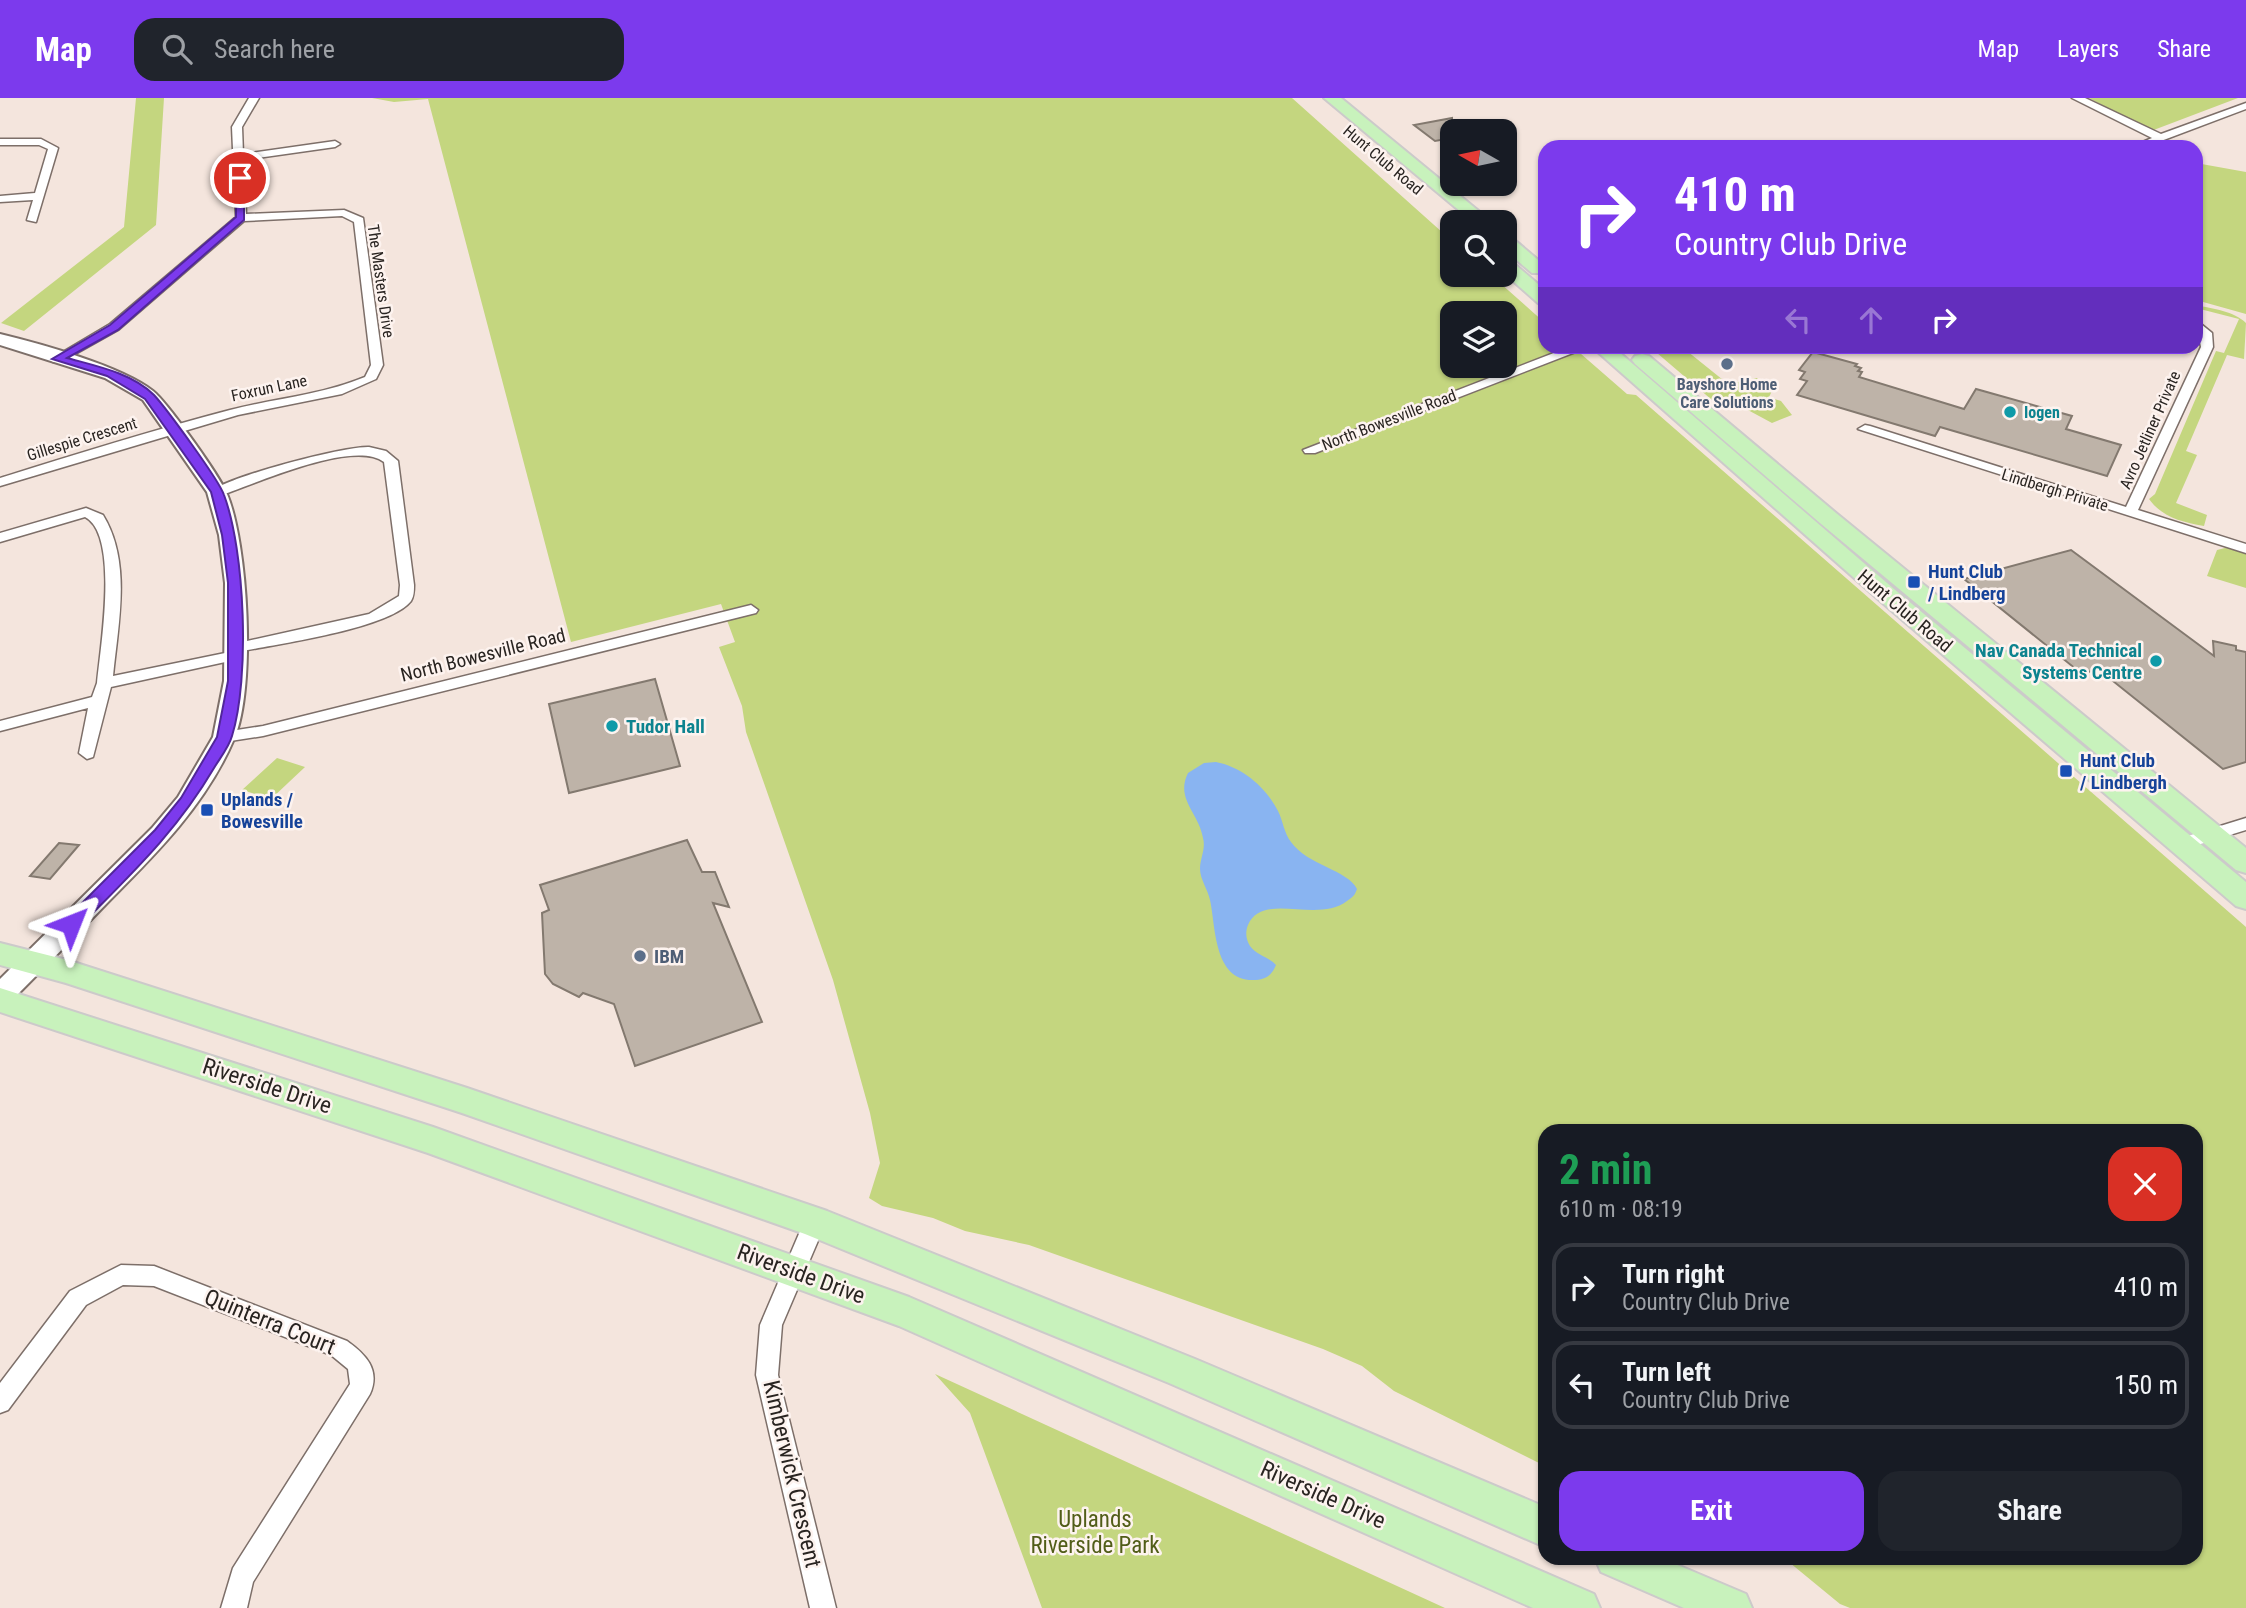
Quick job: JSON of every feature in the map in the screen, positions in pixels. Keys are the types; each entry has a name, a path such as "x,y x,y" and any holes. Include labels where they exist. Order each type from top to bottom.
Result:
{"main road":[{"name":"Hunt Club Road","path":"1325,102 1443,210"},
{"name":"Hunt Club Road","path":"1325,102 1467,210"},
{"path":"1517,252 1538,270"},
{"path":"1517,275 1538,293"},
{"name":"Hunt Club Road","path":"1609,354 1689,426 2246,898"},
{"name":"Hunt Club Road","path":"1636,354 1838,526 2246,863"},
{"path":"0,954 467,1101 815,1222 1182,1371 1538,1524"},
{"name":"Riverside Drive","path":"0,998 433,1141 909,1313 1580,1608"},
{"path":"1631,1565 1732,1608"}],"street":[{"path":"58,359 114,327 241,218 237,127 254,98"},
{"path":"2077,98 2161,138"},
{"path":"2155,140 2246,106"},
{"path":"0,142 41,142 52,148 32,220"},
{"path":"239,158 335,144"},
{"path":"0,199 38,196"},
{"name":"The Masters Drive","path":"241,218 344,213 359,220 377,365 370,379"},
{"name":"Avro Jetliner Private","path":"2129,512 2136,503 2207,346 2206,333 2203,330"},
{"path":"0,339 111,374 149,396 218,492 229,535 234,583 235,681 225,737 187,802 161,834 31,963 0,998"},
{"name":"North Bowesville Road","path":"1310,450 1565,354"},
{"name":"Foxrun Lane","path":"174,429 338,391 370,379"},
{"name":"Gillespie Crescent","path":"0,482 174,429"},
{"name":"Lindbergh Private","path":"1865,429 2246,549"},
{"path":"105,683 374,618 390,612 406,597 407,585 391,461 380,453 362,450 330,457 218,492"},
{"path":"0,538 86,512 98,518 106,535 114,576 105,683 98,700 88,752"},
{"name":"North Bowesville Road","path":"225,737 263,732 751,610"},
{"path":"0,726 98,700"},
{"path":"2181,844 2246,824"},
{"name":"Kimberwick Crescent","path":"815,1222 771,1325 767,1375 823,1608"},
{"name":"Quinterra Court","path":"0,1402 78,1298 121,1275 154,1276 339,1348 359,1363 362,1387 242,1577 234,1608"}],"green space":[{"path":"136,98 164,98 156,225 24,331 1,323 124,227"},
{"path":"372,98 1292,98 1440,230 1440,287 1504,287 1538,317 1538,354 1581,354 1627,394 1636,395 2246,927 2246,1608 1850,1608 1840,1604 1793,1565 2203,1565 2203,1124 1538,1124 1538,1463 1394,1391 1362,1366 1323,1349 1029,1245 965,1231 933,1218 882,1206 869,1198 880,1163 870,1113 833,980 746,732 742,706 719,647 735,642 721,604 571,642 428,99 394,102"},
{"path":"2089,98 2238,98 2151,131"},
{"path":"2203,164 2246,172 2246,314 2203,302"},
{"path":"2203,306 2229,313 2246,323 2244,359 2227,355 2186,451 2197,455 2176,503 2207,515 2204,526 2172,517 2159,510 2149,499 2155,494 2216,351 2224,353 2239,319 2203,310"},
{"path":"1658,354 1691,354 1728,384 1757,378 1771,393 1769,397 1781,401 1792,415 1772,423 1746,409 1719,406"},
{"path":"2229,547 2246,552 2246,588 2207,576 2217,550"},
{"path":"277,758 305,767 271,799 242,790"},
{"name":"Uplands Riverside Park","path":"935,1374 1445,1608 1042,1608 970,1413"}],"water":[{"path":"1216,762 1235,768 1260,786 1273,802 1285,831 1298,850 1345,877 1357,889 1351,898 1335,907 1321,910 1265,910 1255,915 1246,933 1250,946 1276,965 1271,974 1256,980 1242,978 1232,972 1219,951 1210,900 1200,873 1204,842 1184,791 1188,773 1204,763"}],"building":[{"path":"1440,120 1440,140 1435,141 1414,125"},
{"name":"Iogen","path":"1811,354 1820,354 1857,364 1855,366 1861,368 1858,371 1862,372 1859,377 1964,409 1976,389 2072,416 2066,429 2121,445 2107,476 1940,427 1935,436 1797,395 1807,381 1800,379 1805,372 1799,370"},
{"name":"Nav Canada Technical Systems Centre","path":"2071,550 2214,656 2213,641 2236,646 2236,650 2246,652 2246,762 2223,769 2098,669 2082,674 1964,579"},
{"name":"Tudor Hall","path":"655,679 680,766 569,793 549,704"},
{"name":"IBM","path":"687,840 702,872 715,872 729,907 713,903 762,1022 635,1066 614,1004 583,993 579,997 553,984 545,974 542,913 549,910 540,885"},
{"path":"59,843 79,845 50,879 30,876"}],"place":[{"name":"Bayshore Home Care Solutions","path":"1727,364"},
{"name":"Iogen","path":"2010,412"},
{"name":"Hunt Club / Lindberg","path":"1914,582"},
{"name":"Nav Canada Technical Systems Centre","path":"2156,661"},
{"name":"Tudor Hall","path":"612,726"},
{"name":"Hunt Club / Lindbergh","path":"2066,771"},
{"name":"Uplands / Bowesville","path":"207,810"},
{"name":"IBM","path":"640,956"}],"route":[{"path":"71,924 161,834 187,802 225,737 235,681 234,583 229,535 218,492 149,396 111,374 58,359 114,327 241,218 240,178"}]}
